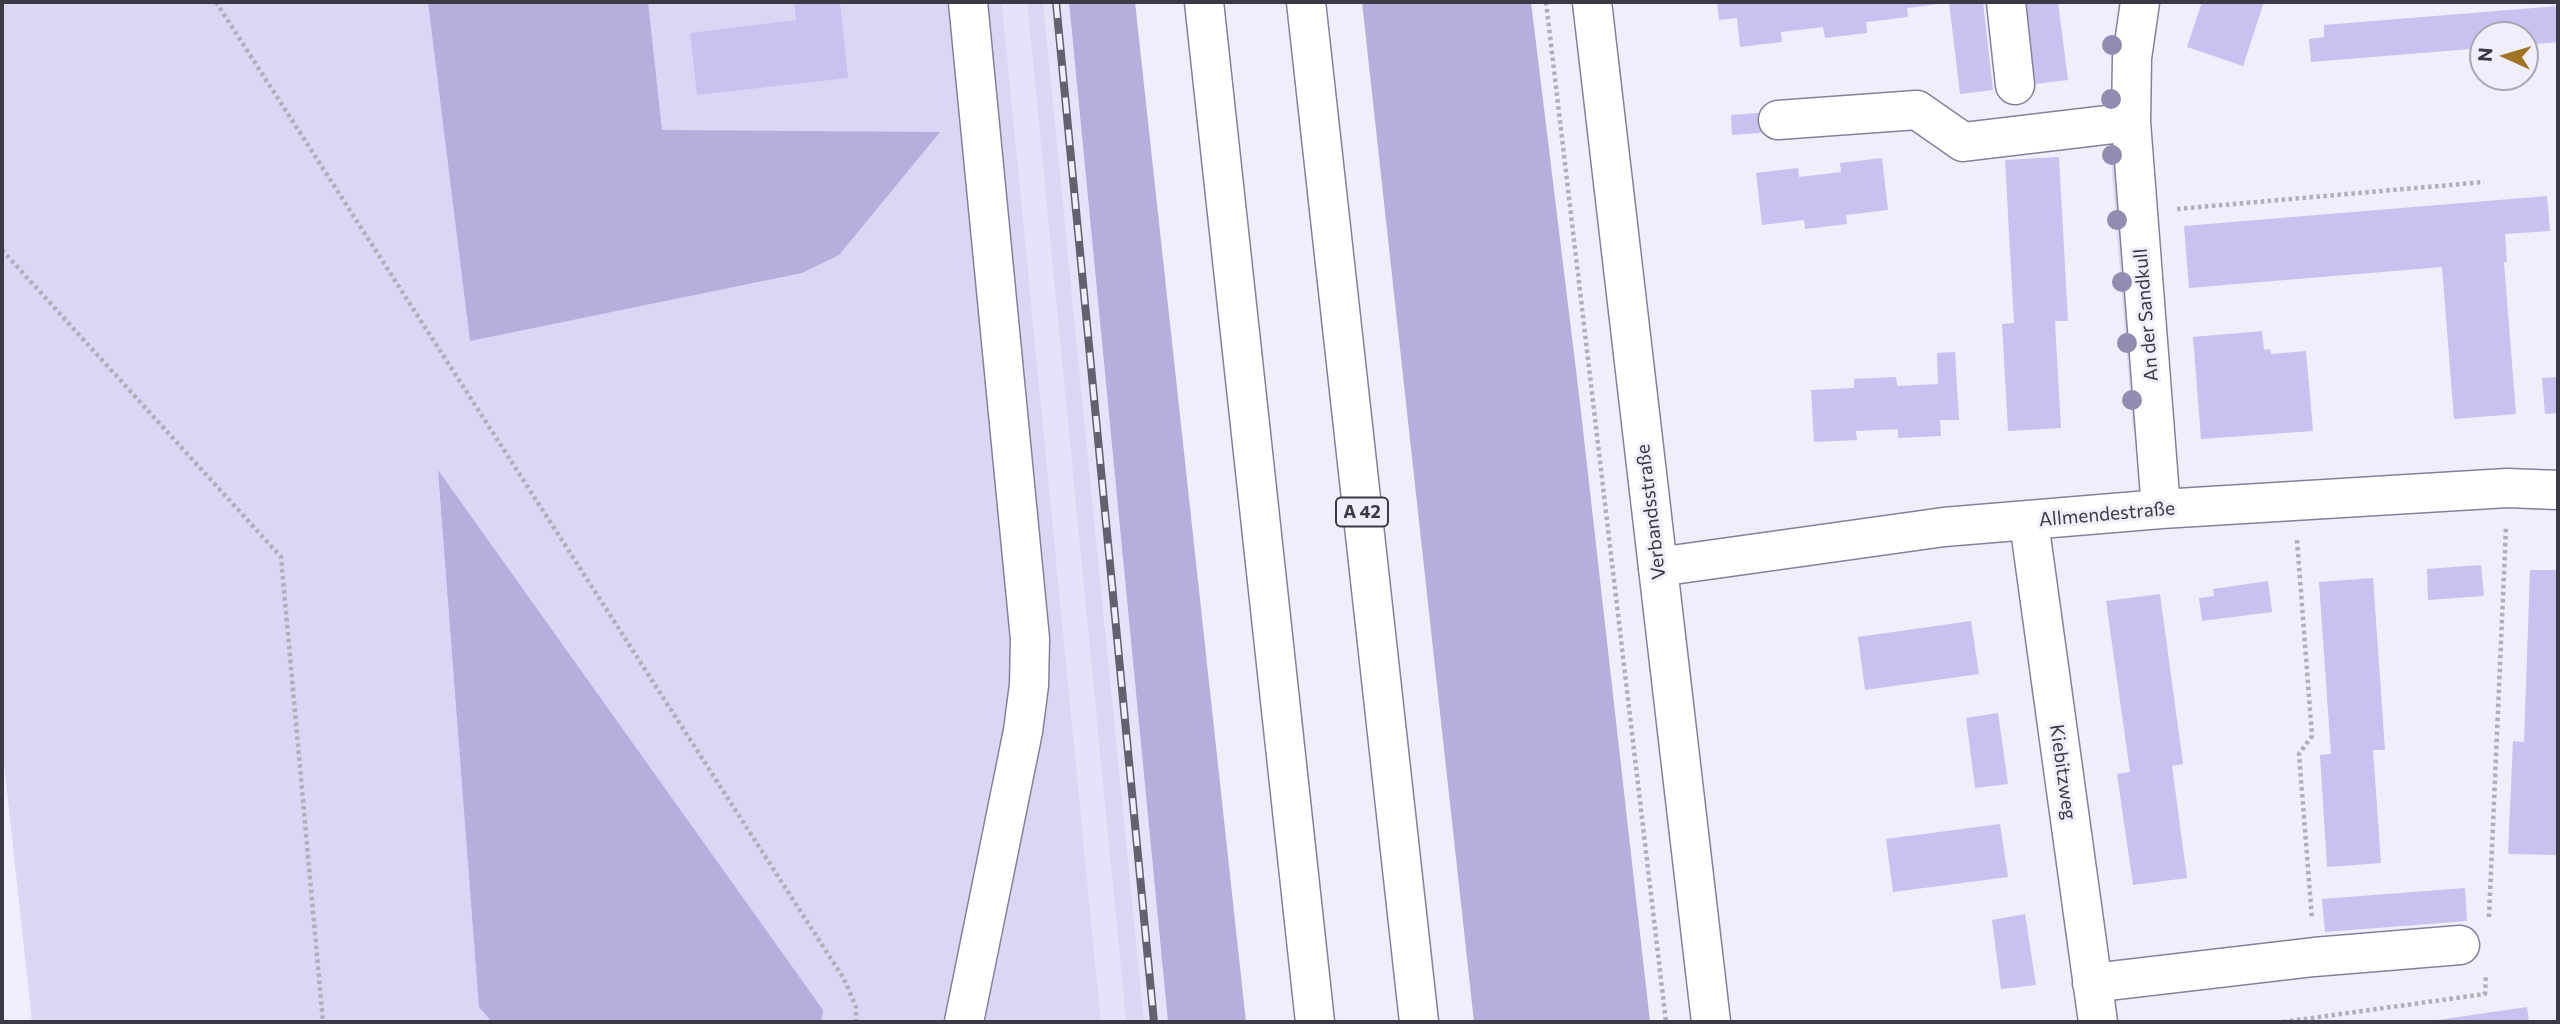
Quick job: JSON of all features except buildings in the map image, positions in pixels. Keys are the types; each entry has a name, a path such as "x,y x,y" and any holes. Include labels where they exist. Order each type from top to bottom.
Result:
{"main road":[{"path":"964,1022 1023,731 1029,685 1030,639 968,2"},
{"path":"1204,2 1315,1022"},
{"name":"A 42","path":"1306,2 1419,1022"},
{"name":"Verbandsstraße","path":"1592,2 1711,1022"},
{"path":"2006,2 2015,85"},
{"name":"An der Sandkull","path":"2140,2 2132,58 2131,122 2161,509"},
{"path":"1778,120 1917,110 1963,142 2131,122"},
{"name":"Allmendestraße","path":"1658,567 1944,527 2161,509 2507,488 2558,490"},
{"name":"Kiebitzweg","path":"2029,522 2098,1022"},
{"path":"2092,983 2314,957 2478,946"}],"path":[{"path":"216,2 844,979 856,1007 856,1022"},
{"path":"1546,2 1666,1022"},
{"path":"2138,212 2484,182"},
{"path":"2,250 281,556 323,1022"},
{"path":"2283,1022 2485,994 2478,946 2507,488"},
{"path":"2294,501 2312,736 2299,754 2314,957"}],"shaded area":[{"path":"2,2 1002,2 1101,1022 32,1022 2,745"},
{"path":"428,2 648,2 662,130 940,132 839,255 802,273 470,341"},
{"path":"1002,2 1027,2 1126,1022 1101,1022"},
{"path":"1027,2 1043,2 1144,1022 1126,1022"},
{"path":"1043,2 1069,2 1168,1022 1144,1022"},
{"path":"1069,2 1135,2 1246,1022 1168,1022"},
{"path":"1362,2 1531,2 1580,403 1650,1022 1474,1022"},
{"path":"2117,147 2140,429 2133,430 2110,148"},
{"path":"438,470 823,1010 821,1022 492,1022 479,1007"}],"railway":[{"path":"1056,2 1154,1022"}]}
